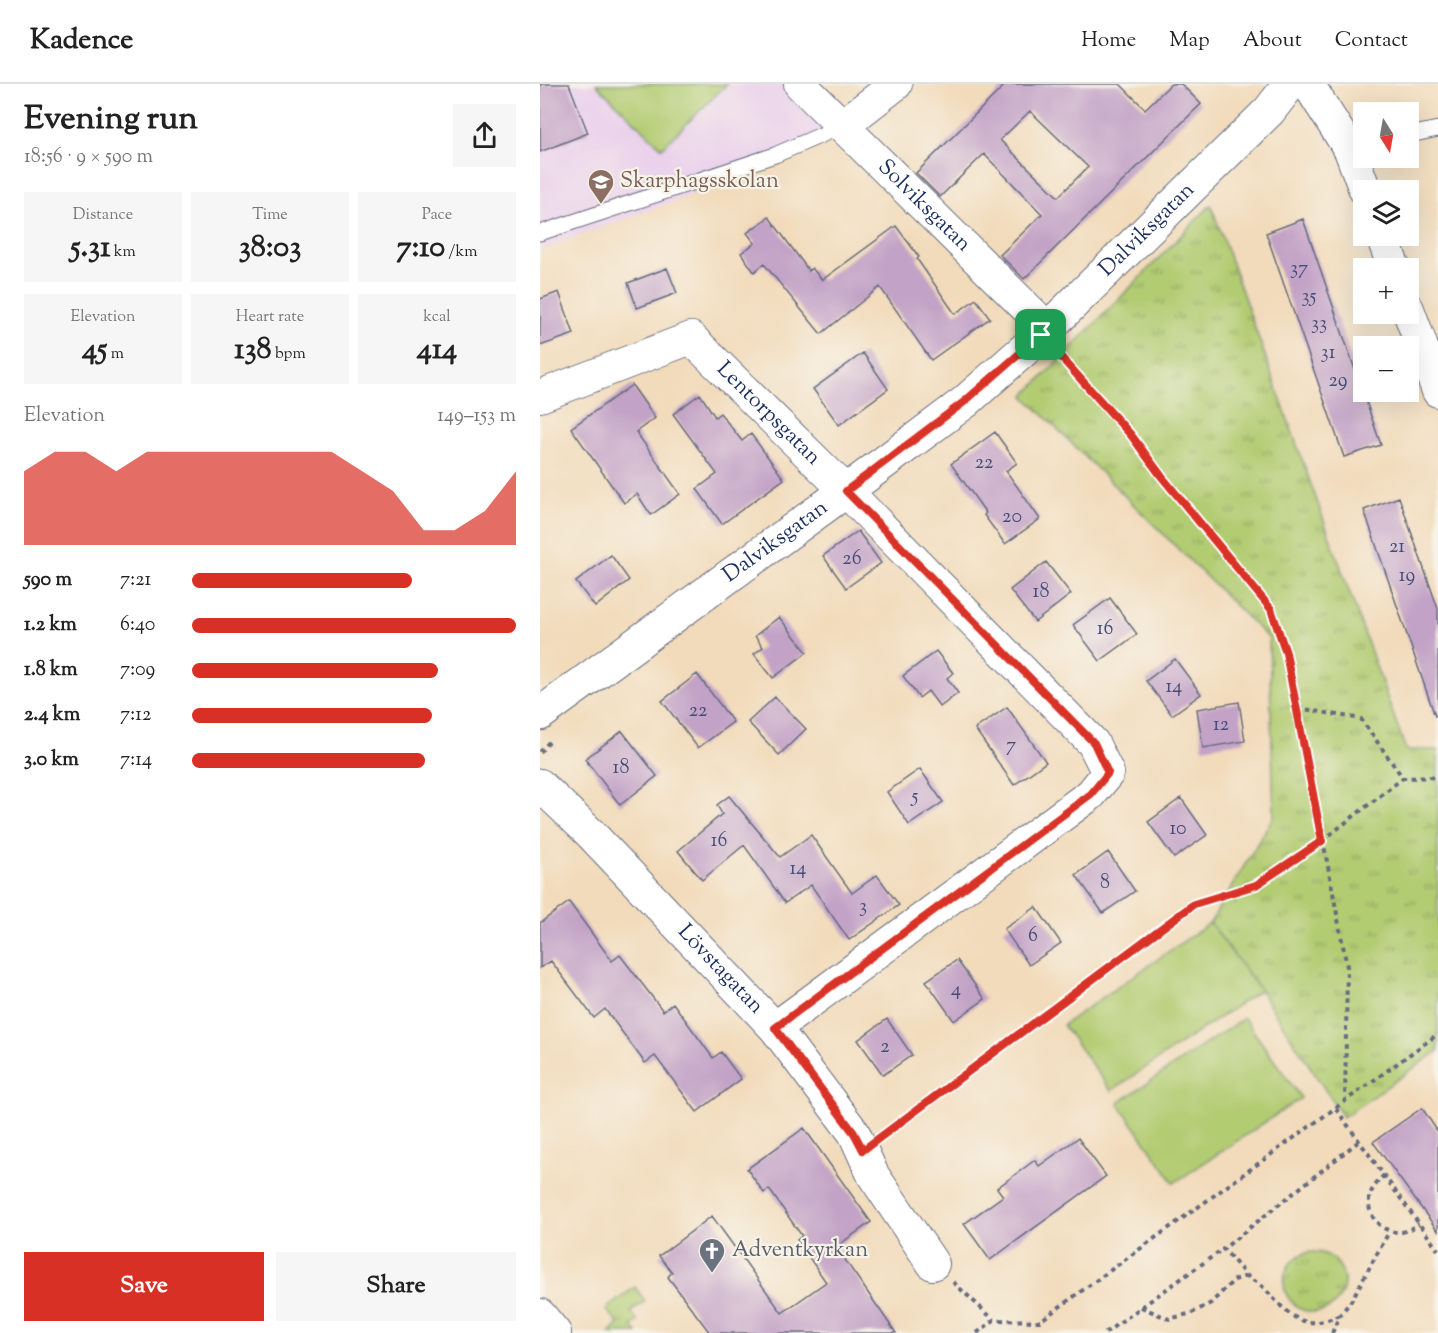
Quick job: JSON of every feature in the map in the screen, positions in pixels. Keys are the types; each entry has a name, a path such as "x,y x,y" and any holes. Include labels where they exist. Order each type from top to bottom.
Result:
{"street":[{"name":"Solviksgatan","path":"800,84 1044,331"},
{"path":"842,126 896,84"},
{"name":"Dalviksgatan","path":"540,714 964,402 1044,331 1269,111 1290,84"},
{"path":"1308,84 1350,150 1361,180"},
{"path":"1413,324 1438,391"},
{"name":"Lentorpsgatan","path":"540,396 691,338 846,491 1094,743 1108,773 1091,794 775,1028"},
{"name":"Lövstagatan","path":"540,785 590,833 775,1028 854,1133 873,1175 933,1264"}],"lane":[{"path":"540,233 775,155 842,126"},
{"path":"1419,133 1438,129"}],"path":[{"path":"1044,331 1271,609 1286,653 1298,708 1347,967 1345,1102"},
{"path":"1298,708 1361,719 1403,778"},
{"path":"863,1150 1194,904 1256,885 1322,841 1403,778 1438,777"},
{"path":"977,1333 994,1320 1040,1322 1438,1034"},
{"path":"1336,1109 1438,1250"},
{"path":"1106,1333 1223,1249 1359,1141"},
{"path":"1384,1175 1375,1186 1369,1200 1372,1216 1389,1232 1404,1232 1419,1224"},
{"path":"1332,1333 1340,1315 1352,1301 1389,1232"},
{"path":"1223,1249 1247,1276 1263,1286 1278,1305 1292,1317 1306,1322 1324,1323 1340,1315"},
{"path":"933,1264 994,1320"},
{"path":"1141,1307 1169,1319 1192,1313 1211,1303 1234,1280 1247,1276"}],"shaded area":[{"name":"Skarphagsskolan","path":"540,84 783,84 831,131 785,161 540,250"}],"green space":[{"path":"596,84 727,84 662,148"},
{"path":"1211,205 1406,750 1438,750 1438,1051 1343,1117 1260,990 1210,923 1274,816 1269,639 1024,396"},
{"path":"1210,923 1260,990 1111,1091 1063,1025"},
{"path":"1244,1018 1301,1098 1174,1183 1118,1103"},
{"path":"1314,1252 1335,1261 1344,1282 1335,1303 1314,1312 1293,1303 1284,1282 1293,1261"},
{"path":"635,1287 645,1301 631,1312 638,1321 632,1326 637,1333 609,1333 619,1325 606,1309"}],"building":[{"path":"540,84 569,84 588,133 540,152"},
{"path":"1006,84 1120,84 1145,109 1171,84 1181,84 1201,104 1024,279 1000,255 1042,214 984,154 940,197 916,173","holes":["1030,111 1088,167 1058,197 1000,140"]},
{"path":"769,217 809,271 812,268 822,280 896,226 919,257 917,259 955,314 976,299 990,318 931,360 880,287 821,334 764,264 754,272 741,253 755,243 747,233"},
{"path":"1303,219 1353,364 1353,402 1366,402 1381,445 1344,457 1266,233"},
{"path":"667,268 677,293 637,308 628,283"},
{"path":"559,292 574,334 540,346 540,299"},
{"path":"863,353 888,389 839,425 813,389"},
{"path":"632,385 655,418 636,432 680,494 651,515 637,494 624,503 571,428"},
{"path":"700,394 715,417 720,413 742,441 751,434 784,479 722,524 697,489 717,474 673,414"},
{"path":"995,432 1017,463 1006,471 1040,519 1005,544 951,464"},
{"path":"1399,497 1438,609 1438,715 1435,716 1364,510"},
{"path":"858,531 881,563 846,588 823,556"},
{"path":"611,555 629,580 595,607 576,582"},
{"path":"1046,562 1071,594 1035,622 1010,590"},
{"path":"1110,598 1137,634 1100,661 1073,625"},
{"path":"779,617 807,652 773,678 754,654 763,647 755,636"},
{"path":"936,651 953,673 947,678 958,693 940,707 928,691 919,698 903,676"},
{"path":"1175,659 1201,694 1172,715 1146,681"},
{"path":"697,674 733,722 698,748 662,701"},
{"path":"775,697 806,729 779,755 748,722"},
{"path":"1239,702 1245,741 1203,748 1197,709"},
{"path":"1007,707 1046,762 1014,785 975,729"},
{"path":"622,731 657,776 620,805 585,759"},
{"path":"920,769 943,802 909,825 887,792"},
{"path":"729,796 780,857 811,835 852,893 877,875 899,905 849,940 811,885 785,903 744,845 702,880 678,851 722,814 717,805"},
{"path":"1181,798 1207,835 1174,858 1148,822"},
{"path":"1108,852 1135,891 1103,913 1076,875"},
{"path":"569,902 612,961 620,955 663,1011 673,1003 713,1058 721,1052 741,1079 697,1112 655,1056 645,1063 605,1009 594,1018 551,961 540,968 540,923"},
{"path":"1036,907 1061,943 1029,965 1004,929"},
{"path":"957,960 985,999 954,1021 926,981"},
{"path":"887,1019 912,1055 883,1075 858,1040"},
{"path":"1422,1108 1438,1132 1438,1231 1373,1142"},
{"path":"804,1128 871,1222 836,1247 896,1333 710,1333 668,1277 672,1272 659,1256 712,1216 782,1313 826,1282 797,1240 802,1236 769,1189 764,1193 747,1169"},
{"path":"1078,1138 1106,1176 990,1260 964,1224 1003,1196 997,1188 1035,1160 1039,1166"}],"place":[{"name":"Skarphagsskolan","path":"601,205"},
{"name":"Adventkyrkan","path":"712,1274"}],"route":[{"path":"1041,335 1131,435 1162,477 1271,609 1286,653 1322,841 1256,885 1194,904 863,1150 854,1133 775,1028 1091,794 1108,773 1094,743 846,491 964,402 1041,335"}]}
